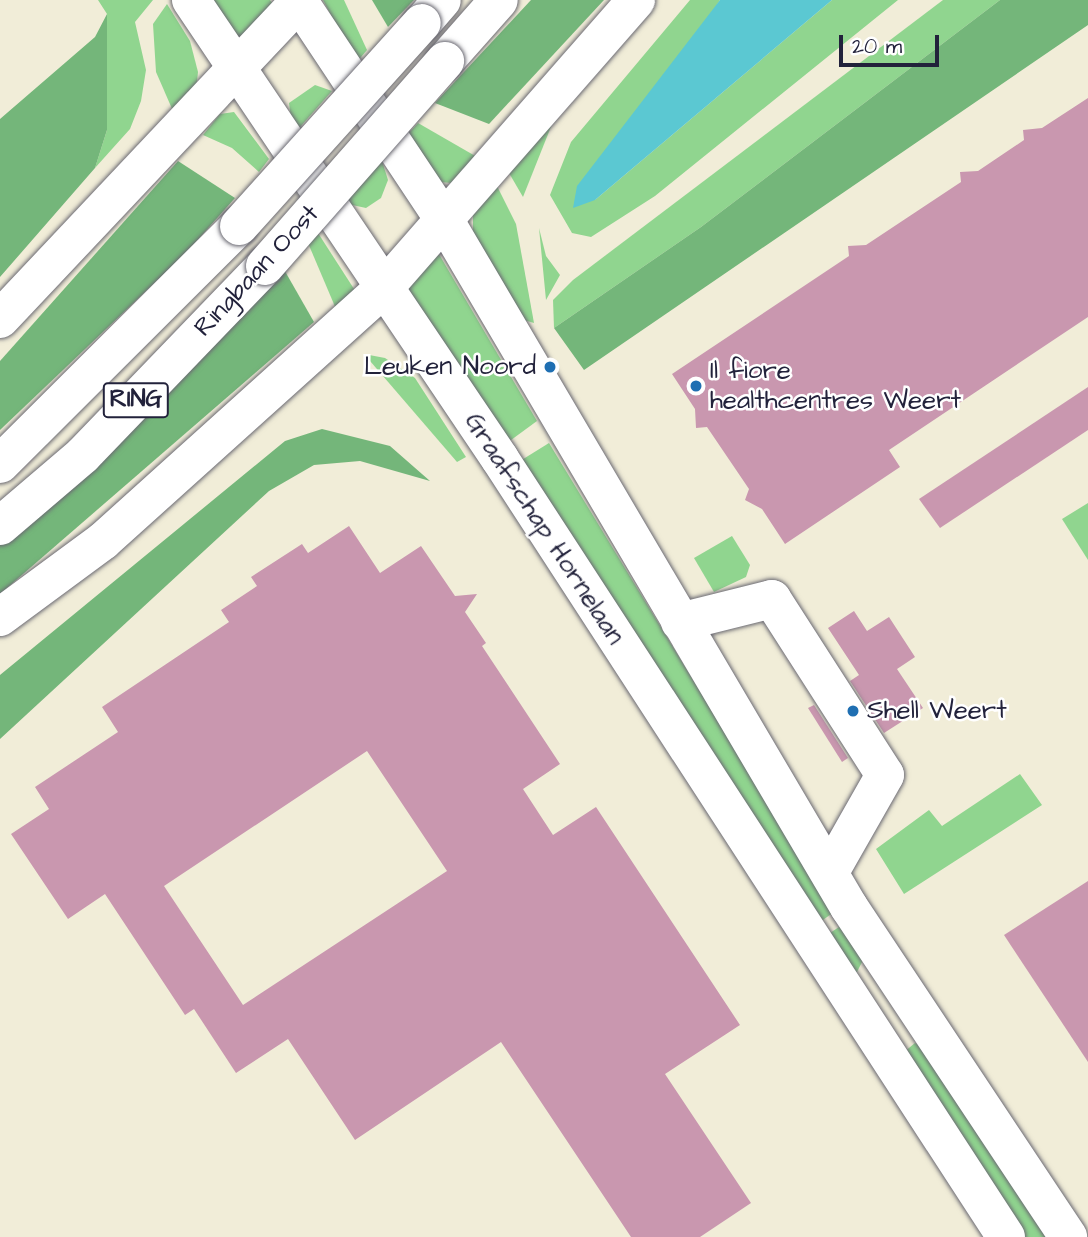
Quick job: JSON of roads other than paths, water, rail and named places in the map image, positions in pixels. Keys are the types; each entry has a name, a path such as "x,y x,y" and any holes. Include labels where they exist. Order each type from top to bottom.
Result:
{"street":[{"name":"Graafschap Hornelaan","path":"191,0 236,74 385,287 1006,1237"},
{"name":"Ringbaan Oost","path":"0,526 83,455 265,265 499,0"},
{"path":"0,617 103,541 385,287 636,0"},
{"path":"0,319 236,74 299,1 445,220 830,872 1068,1237"},
{"name":"Ringbaan Oost","path":"0,464 239,226 432,12"},
{"path":"680,622 772,599 885,775 830,872"},
{"path":"867,1028 911,1000"}],"water":[{"path":"720,0 832,0 595,200 573,208 577,186"}],"place":[{"name":"Leuken Noord","path":"550,367"},
{"name":"Il fiore healthcentres Weert","path":"696,386"},
{"name":"Shell Weert","path":"853,711"}]}
